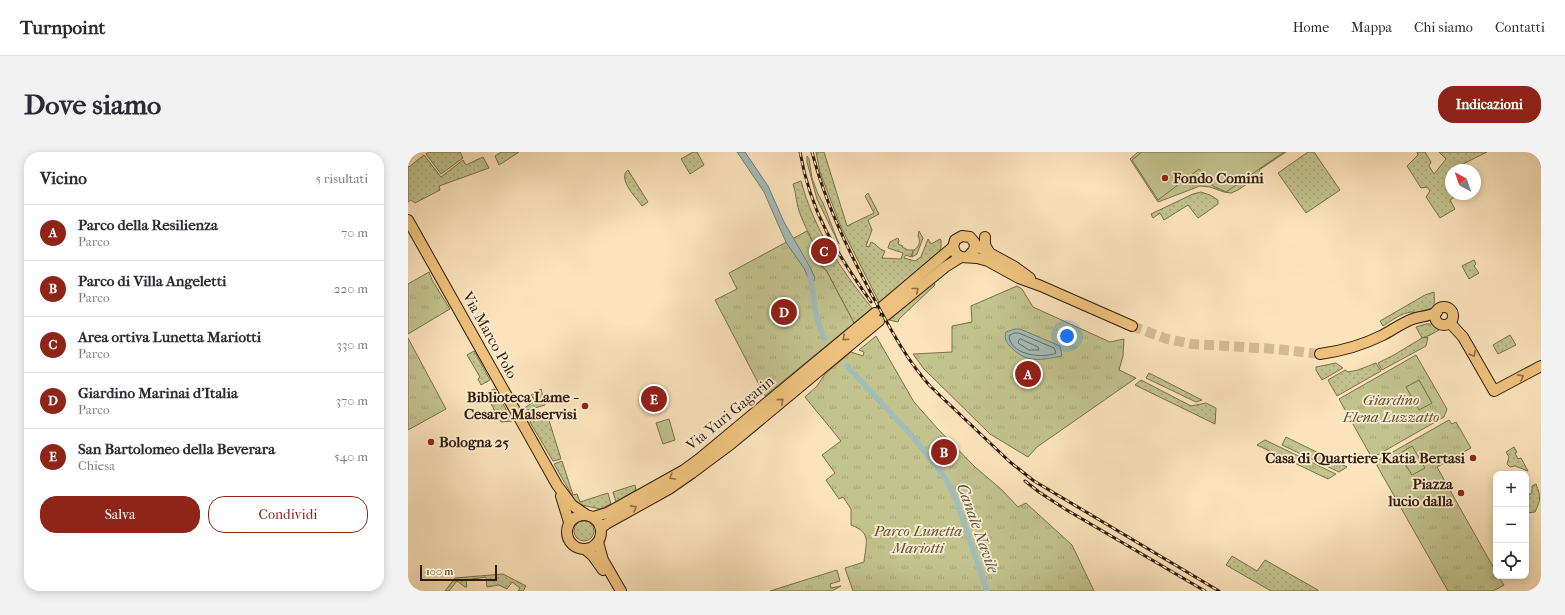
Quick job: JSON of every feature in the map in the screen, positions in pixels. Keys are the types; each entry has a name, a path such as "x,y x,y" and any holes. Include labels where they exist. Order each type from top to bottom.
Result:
{"main road":[{"name":"Via Marco Polo","path":"408,220 557,485 572,505 589,516"},
{"path":"964,257 973,253 975,245 972,238 965,236 958,238 954,243 956,254 964,257 988,261 1019,278 1041,286 1132,326"},
{"path":"985,237 985,245 989,252"},
{"path":"975,245 1015,267 1041,286"},
{"name":"Via Yuri Gagarin","path":"601,528 669,489 731,444 880,314 954,247"},
{"name":"Via Yuri Gagarin","path":"589,516 607,513 684,470 880,314 945,268 964,257"},
{"path":"1320,354 1344,350 1362,344 1383,335 1403,323 1437,316 1443,307 1451,310 1453,316 1450,323"},
{"path":"1437,316 1442,325 1450,323"},
{"path":"1450,323 1462,337 1494,391 1541,366"},
{"name":"Via Marco Polo","path":"557,485 569,522"},
{"path":"585,549 598,542 601,536 601,528 599,523 589,516 576,516 569,522 566,530 569,541 576,547 585,549 591,554 614,591"},
{"path":"598,542 603,560 621,591"}],"green space":[{"path":"429,152 460,152 463,158 441,174 426,154"},
{"path":"501,152 519,152 499,165 495,156"},
{"path":"693,152 697,152 704,165 690,174 681,159"},
{"path":"816,152 824,152 847,226 874,213 865,196 868,193 879,214 868,220 872,230 866,246 869,247 871,242 885,251 882,258 901,259 903,253 888,248 890,242 898,238 898,244 903,246 902,247 908,250 916,249 919,242 919,231 923,238 917,254 912,257 913,251 911,257 906,255 904,258 915,261 921,257 928,239 931,244 940,239 941,240 941,248 939,252 880,302 841,227 820,172"},
{"name":"Fondo Comini","path":"1138,152 1286,152 1259,170 1262,174 1231,193 1210,187 1200,186 1158,202 1130,159"},
{"name":"Fondo Comini","path":"1142,152 1284,152 1226,192 1213,186 1199,169 1158,200 1132,160"},
{"path":"1308,152 1314,152 1340,190 1306,213 1278,173"},
{"path":"1417,152 1425,152 1431,162 1429,166 1434,174 1446,159 1439,152 1487,152 1463,164 1445,164 1445,200 1450,200 1455,209 1440,218 1426,197 1430,191 1427,187 1421,188 1407,166 1418,155"},
{"path":"424,155 441,177 463,160 466,165 483,157 489,168 439,186 440,190 415,203 411,200 408,202 408,166 409,167"},
{"path":"807,156 809,159 812,178 839,244 817,199 807,162"},
{"path":"628,170 648,202 642,206 626,183 625,174"},
{"path":"801,181 813,216 829,248 849,278 872,308 854,323 826,270 820,264 823,261 799,211 793,184"},
{"path":"1201,192 1218,200 1218,204 1198,218 1188,205 1164,220 1160,213 1153,218 1151,214 1193,194"},
{"path":"807,231 823,262 820,265 826,270 854,323 765,396 715,300 737,289 729,273"},
{"path":"1474,260 1476,264 1474,266 1479,273 1469,279 1462,266"},
{"path":"429,272 432,280 450,309 408,334 408,284"},
{"path":"934,282 935,285 899,319 898,322 889,320"},
{"path":"1017,286 1022,289 1033,307 1110,342 1124,339 1123,356 1119,370 1136,378 1037,447 1028,457 990,434 924,369 913,354 952,352 952,326 972,322 971,306"},
{"path":"1434,292 1434,305 1429,312 1407,313 1383,326 1380,321 1425,295"},
{"path":"1432,324 1441,329 1422,338 1416,327"},
{"path":"1510,335 1516,345 1498,354 1493,345"},
{"name":"Parco Lunetta Mariotti","path":"876,336 914,402 975,467 1002,490 1018,507 1026,503 1072,545 1094,591 853,591 845,568 864,562 866,539 862,531 851,525 851,509 843,497 839,499 826,480 835,473 822,455 841,441 805,397 817,386 825,374 851,352 863,356 864,352 859,350"},
{"path":"1428,337 1426,346 1382,370 1378,363 1422,338"},
{"path":"408,338 446,409 408,430"},
{"path":"474,351 490,380 481,385 478,379 480,377 467,355"},
{"name":"Giardino Elena Luzzatto","path":"1416,355 1447,409 1444,417 1372,458 1339,399"},
{"path":"1336,363 1343,368 1322,380 1316,370 1316,367"},
{"path":"1376,363 1381,371 1337,396 1328,380 1345,370 1348,372 1358,370"},
{"path":"1149,373 1202,400 1196,402 1146,378"},
{"path":"1141,380 1191,406 1206,403 1216,408 1215,424 1135,385"},
{"path":"1419,380 1432,403 1419,410 1406,387"},
{"path":"494,389 496,390 512,421 501,422 486,395 487,392"},
{"path":"541,389 545,405 524,411 523,409 535,401 531,395"},
{"path":"547,414 561,459 553,461 530,422 531,420"},
{"path":"669,419 675,440 663,444 656,423"},
{"path":"1449,420 1452,424 1456,422 1471,448 1437,467 1493,567 1493,579 1500,579 1504,585 1493,591 1448,591 1375,462"},
{"path":"1286,437 1347,467 1339,472 1282,445"},
{"path":"1265,440 1336,474 1328,479 1257,445"},
{"path":"1412,446 1425,468 1412,475 1399,454"},
{"path":"1514,447 1517,452 1515,453 1518,459 1521,458 1528,471 1515,466 1510,467 1507,464 1509,457 1506,452"},
{"path":"562,461 573,495 577,494 580,502 608,493 611,504 600,509 577,504 554,464"},
{"path":"1536,484 1540,498 1535,512 1529,513 1529,494 1532,493 1532,486"},
{"path":"635,485 636,490 616,502 613,492"},
{"path":"584,521 591,524 594,531 591,538 584,541 577,538 574,531 577,524"},
{"path":"1232,556 1257,571 1265,560 1318,591 1271,591 1226,565"},
{"path":"837,570 840,581 830,584 831,588 841,586 832,591 770,591"},
{"path":"503,574 526,586 523,591 518,591 520,588 512,582 507,589 499,585 487,587 486,577 466,580 467,587 457,581 449,591 445,591 455,578"}],"water":[{"path":"737,152 745,152 768,186 784,222 810,267 815,278 814,281 810,282 804,268 787,244 764,192"},
{"path":"1020,329 1060,346 1062,356 1047,359 1034,359 1022,356 1007,343 1006,340 1006,332"}],"waterway":[{"name":"Canale Navile","path":"810,276 817,319 824,338"},
{"name":"Canale Navile","path":"847,366 914,438 946,479 956,500 987,591"}],"tunnel":[{"path":"1132,326 1167,339 1192,344 1276,349 1320,354"}],"railway":[{"path":"800,152 811,195 826,232 871,302"},
{"path":"812,152 823,189 853,259 898,341 930,386 1010,462 1034,481 1219,591"},
{"path":"1025,481 1065,509 1205,591"}],"place":[{"name":"Fondo Comini","path":"1165,178"},
{"name":"Area ortiva Lunetta Mariotti","path":"824,251"},
{"name":"Giardino Marinai d'Italia","path":"784,312"},
{"name":"Parco della Resilienza","path":"1028,374"},
{"name":"San Bartolomeo della Beverara","path":"654,399"},
{"name":"Biblioteca Lame - Cesare Malservisi","path":"585,406"},
{"name":"Bologna 25","path":"431,442"},
{"name":"Parco di Villa Angeletti","path":"944,452"},
{"name":"Casa di Quartiere Katia Bertasi","path":"1473,458"},
{"name":"Piazza lucio dalla","path":"1461,493"}]}
